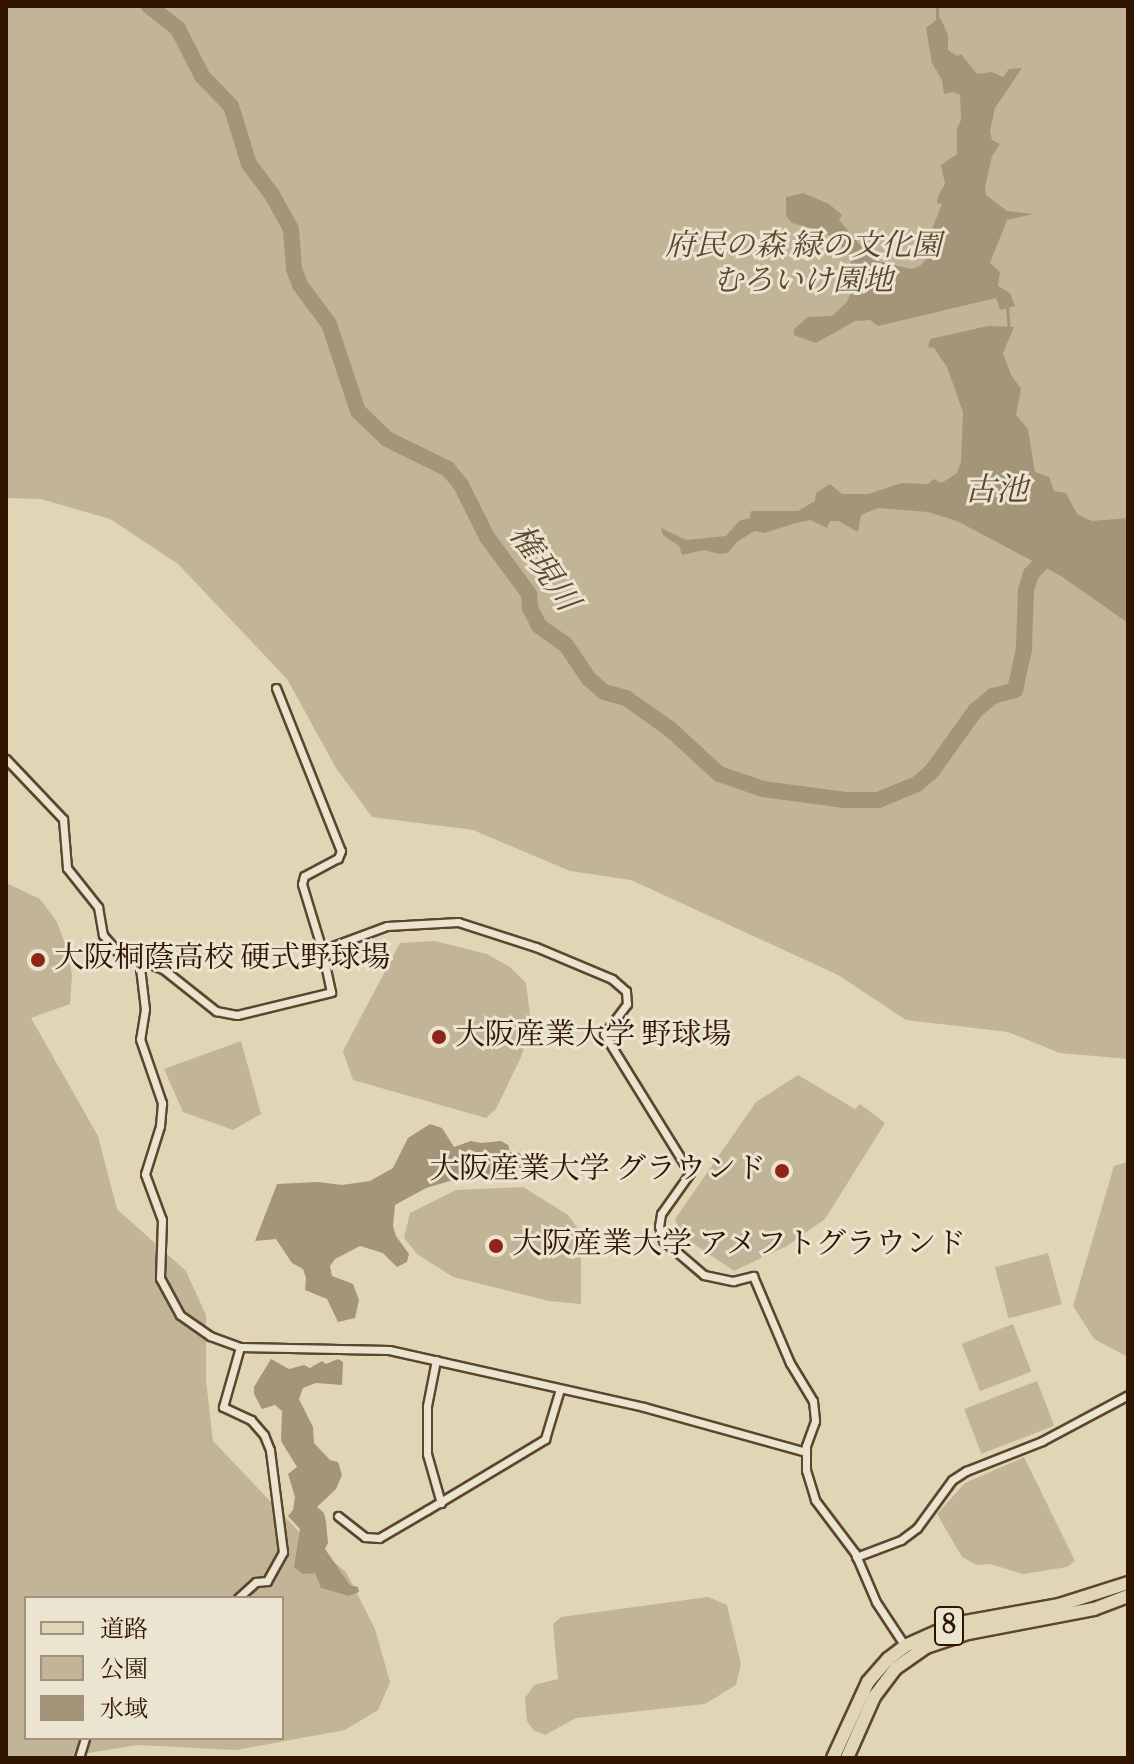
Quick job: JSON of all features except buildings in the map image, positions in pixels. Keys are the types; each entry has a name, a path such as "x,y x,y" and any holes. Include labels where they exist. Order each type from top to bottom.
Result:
{"main road":[{"name":"8","path":"833,1758 868,1682 888,1659 905,1646 954,1624 1059,1605 1128,1583"},
{"name":"8","path":"847,1758 874,1697 896,1668 926,1647 968,1633 1068,1615 1128,1597"}],"street":[{"path":"6,759 63,819 67,868 98,907 103,935 117,951 163,969 216,1011 237,1015 331,992 302,884 304,876 338,858 341,851 276,688"},
{"path":"322,950 387,926 458,922 536,947 612,979 626,991 627,1004 604,1034 690,1173 661,1214 659,1226 663,1240 704,1275 733,1281 753,1276 790,1363 813,1401 815,1421 806,1452 806,1470 815,1500 856,1557 876,1602 905,1646"},
{"path":"139,959 145,1009 140,1039 162,1103 160,1126 145,1174 162,1220 160,1278 180,1315 210,1336 240,1347 371,1347 644,1407 806,1452"},
{"path":"240,1347 223,1407 251,1420 267,1442 283,1552 267,1581 256,1582 240,1596"},
{"path":"436,1360 427,1406 427,1454 441,1503"},
{"path":"338,1516 365,1537 379,1538 441,1503 545,1439 560,1389"},
{"path":"856,1557 901,1540 917,1528 952,1480 966,1471 1042,1441 1128,1395"}],"green space":[{"name":"府民の森 緑の文化園 むろいけ園地","path":"6,6 1128,6 1128,1059 1060,1053 1008,1032 906,1020 838,975 631,880 570,871 473,830 372,817 336,768 287,679 178,564 110,519 41,499 6,498"},
{"path":"6,883 40,899 57,922 66,946 72,975 70,1004 31,1018 98,1136 117,1209 186,1271 206,1315 206,1380 213,1441 306,1539 346,1572 375,1629 390,1682 378,1710 345,1730 236,1750 138,1745 58,1758 6,1758"},
{"name":"大阪産業大学 野球場","path":"435,941 487,954 510,967 526,983 531,1023 521,1057 496,1109 486,1118 353,1080 343,1051 400,943"},
{"path":"241,1041 261,1114 233,1130 183,1112 164,1069"},
{"name":"大阪産業大学 グラウンド","path":"798,1075 855,1109 860,1104 885,1123 825,1219 787,1246 734,1271 682,1236 675,1219 756,1102"},
{"path":"1128,1162 1128,1357 1094,1339 1073,1306 1114,1166"},
{"name":"大阪産業大学 アメフトグラウンド","path":"523,1187 568,1215 581,1233 581,1304 549,1301 453,1277 417,1254 404,1238 410,1213 456,1190"},
{"path":"1048,1253 1062,1304 1009,1318 995,1267"},
{"path":"1013,1324 1031,1372 980,1391 962,1344"},
{"path":"1037,1381 1054,1426 981,1454 964,1409"},
{"path":"1024,1457 1075,1561 1067,1567 1023,1574 990,1564 977,1565 962,1557 937,1514 965,1483"},
{"path":"708,1597 727,1605 741,1664 736,1685 705,1704 576,1718 545,1735 533,1730 527,1721 525,1698 534,1685 558,1679 553,1624 561,1617"}],"water":[{"path":"940,17 948,35 948,50 957,56 961,54 977,74 992,72 1003,77 1009,69 1022,68 995,108 990,131 992,140 1000,144 992,156 985,187 986,195 1007,211 1033,214 1007,220 990,263 1000,272 998,286 1010,293 1015,306 1000,310 996,298 878,326 870,320 855,321 816,343 794,335 794,329 808,317 832,316 846,303 853,289 850,256 825,232 792,223 786,216 786,197 803,193 829,204 842,215 839,220 873,260 911,269 920,266 933,252 938,236 932,229 942,204 937,203 938,196 945,184 941,165 957,154 957,128 961,120 960,95 953,92 944,94 942,80 932,63 926,28"},
{"name":"古池","path":"988,326 1014,327 1003,353 1011,375 1021,389 1016,415 1028,429 1035,472 1049,477 1054,491 1066,493 1077,514 1092,521 1128,518 1128,623 1061,576 957,521 928,512 878,508 861,515 858,532 838,521 830,521 827,528 810,520 764,533 754,531 737,542 728,553 719,554 704,550 682,555 679,546 663,535 661,528 686,540 726,536 739,521 750,518 751,511 798,511 815,501 816,493 830,484 842,494 868,494 902,483 928,484 934,479 941,483 948,479 957,473 961,462 963,412 947,367 934,348 928,347 930,339"},
{"path":"430,1124 442,1128 454,1147 471,1141 501,1141 508,1145 510,1152 530,1154 541,1162 543,1168 537,1173 519,1169 514,1177 501,1173 494,1177 467,1176 426,1188 395,1205 393,1226 409,1254 407,1262 397,1267 383,1253 360,1246 335,1259 330,1266 332,1276 353,1284 359,1300 355,1318 338,1322 327,1299 305,1290 303,1269 292,1263 276,1239 255,1241 277,1184 318,1182 342,1185 370,1181 393,1168 408,1138"},
{"path":"271,1359 289,1369 304,1365 310,1368 322,1361 326,1364 338,1359 343,1362 342,1385 316,1383 303,1388 299,1399 313,1427 314,1443 330,1460 338,1462 342,1475 336,1489 317,1507 324,1513 326,1522 328,1543 325,1549 350,1585 358,1587 359,1592 349,1596 321,1588 315,1573 303,1574 294,1567 300,1529 288,1516 293,1510 295,1497 288,1474 297,1467 281,1441 282,1411 275,1405 262,1409 254,1394 254,1387"}],"waterway":[{"name":"権現川","path":"149,6 178,29 202,76 231,106 249,164 271,193 291,229 294,269 300,285 329,324 358,411 387,439 448,469 461,485 487,537 529,594 530,608 539,626 566,645 588,678 604,692 626,698 670,729 719,774 763,789 845,800 878,800 917,784 932,771 975,711 993,696 1015,690 1024,649 1026,590 1031,574 1042,562"},
{"path":"937,6 937,22"},
{"path":"1007,307 1009,328"}],"place":[{"name":"大阪桐蔭高校 硬式野球場","path":"38,960"},
{"name":"大阪産業大学 野球場","path":"439,1037"},
{"name":"大阪産業大学 グラウンド","path":"782,1171"},
{"name":"大阪産業大学 アメフトグラウンド","path":"496,1246"}]}
